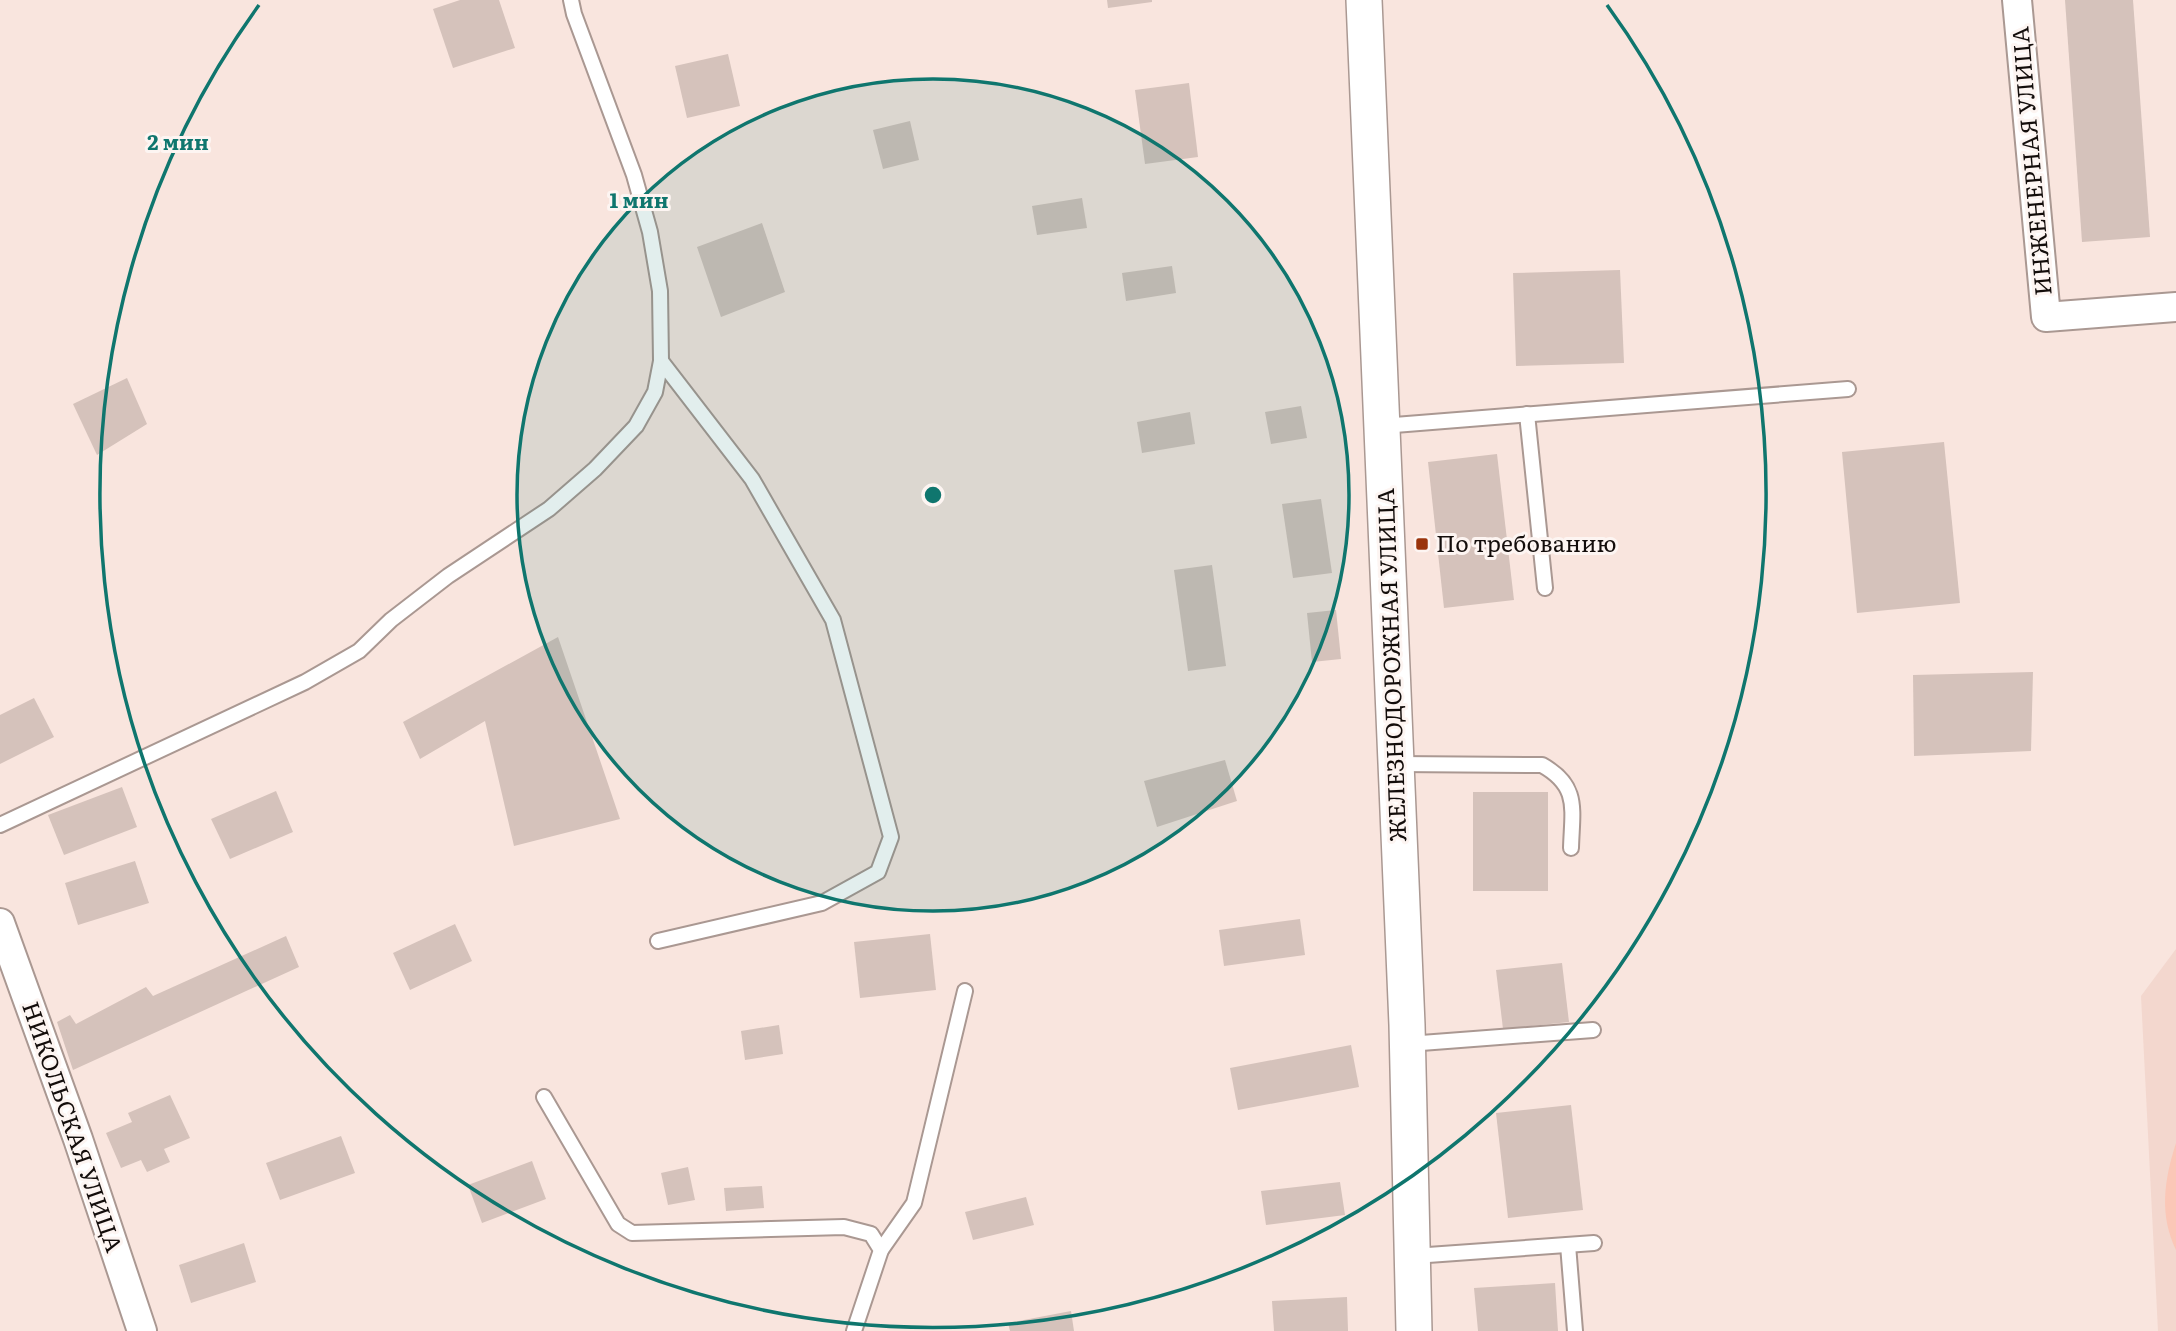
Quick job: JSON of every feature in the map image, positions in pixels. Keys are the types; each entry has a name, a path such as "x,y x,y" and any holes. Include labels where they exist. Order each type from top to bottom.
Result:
{"street":[{"name":"ЖЕЛЕЗНОДОРОЖНАЯ УЛИЦА","path":"1363,0 1408,1044 1414,1331"},
{"name":"ИНЖЕНЕРНАЯ УЛИЦА","path":"2017,0 2046,317 2176,307"},
{"name":"НИКОЛЬСКАЯ УЛИЦА","path":"0,923 78,1139 142,1331"}],"lane":[{"path":"0,825 305,682 359,651 391,620 448,576 549,509 595,469 636,426 655,392 661,361 660,291 650,232 635,175 571,0"},
{"path":"658,941 822,903 878,872 891,837 833,621 752,479 661,361"},
{"path":"1382,426 1848,389"},
{"path":"1527,414 1545,588"},
{"path":"1396,764 1542,765 1559,774 1572,796 1571,848"},
{"path":"854,1331 881,1250 914,1203 965,991"},
{"path":"1408,1044 1592,1030"},
{"path":"544,1097 618,1224 632,1233 844,1227 871,1234 881,1250"},
{"path":"1412,1256 1594,1243"},
{"path":"1568,1245 1575,1331"}],"shaded area":[{"path":"2176,949 2176,1331 2158,1331 2141,996"},
{"path":"2176,1143 2176,1250 2167,1224 2165,1197"}],"building":[{"path":"460,0 499,0 515,48 453,68 433,9"},
{"path":"1107,0 1152,0 1152,2 1108,8"},
{"path":"2065,0 2133,0 2150,237 2082,242"},
{"path":"728,54 740,106 687,118 675,66"},
{"path":"1189,83 1198,157 1145,164 1135,90"},
{"path":"910,121 919,160 883,169 873,130"},
{"path":"1082,198 1087,228 1037,235 1032,206"},
{"path":"762,223 785,292 721,317 697,247"},
{"path":"1172,266 1176,293 1126,301 1122,273"},
{"path":"1620,270 1624,363 1516,366 1513,273"},
{"path":"127,378 147,424 97,455 73,404"},
{"path":"1301,406 1307,438 1271,444 1265,412"},
{"path":"1190,412 1195,444 1142,453 1137,422"},
{"path":"1944,442 1960,603 1857,613 1842,452"},
{"path":"1497,454 1514,600 1444,608 1428,462"},
{"path":"1321,499 1332,573 1293,578 1282,504"},
{"path":"1212,565 1226,666 1188,671 1174,570"},
{"path":"1336,610 1341,659 1312,662 1307,613"},
{"path":"558,637 620,819 514,846 485,721 420,759 403,722"},
{"path":"2033,672 2031,751 1914,756 1913,675"},
{"path":"34,698 54,737 0,764 0,715"},
{"path":"1225,760 1237,801 1157,827 1144,781"},
{"path":"122,787 137,827 64,855 48,815"},
{"path":"276,791 293,832 230,859 211,819"},
{"path":"1473,792 1548,792 1548,891 1473,891"},
{"path":"135,861 149,903 78,925 65,883"},
{"path":"1300,919 1305,955 1224,966 1219,930"},
{"path":"455,924 472,961 410,990 393,953"},
{"path":"930,934 936,990 860,998 854,942"},
{"path":"286,936 299,967 73,1070 57,1022 70,1015 76,1024 146,987 153,996"},
{"path":"1562,963 1569,1022 1503,1029 1496,970"},
{"path":"779,1025 783,1054 745,1060 741,1031"},
{"path":"1351,1045 1359,1087 1238,1110 1230,1068"},
{"path":"170,1095 190,1138 164,1149 170,1162 147,1172 141,1160 121,1168 106,1133 132,1122 128,1113"},
{"path":"1571,1105 1583,1210 1508,1218 1496,1113"},
{"path":"341,1136 355,1173 280,1200 266,1163"},
{"path":"532,1161 546,1199 482,1223 468,1185"},
{"path":"688,1167 695,1200 668,1205 661,1173"},
{"path":"1340,1182 1345,1215 1266,1225 1261,1191"},
{"path":"762,1186 764,1208 726,1211 724,1188"},
{"path":"1026,1197 1034,1225 973,1240 965,1212"},
{"path":"244,1243 256,1282 191,1303 179,1265"},
{"path":"1555,1283 1558,1331 1478,1331 1474,1288"},
{"path":"1347,1297 1348,1331 1274,1331 1272,1301"},
{"path":"1071,1311 1074,1331 1010,1331 1008,1323"}],"place":[{"name":"По требованию","path":"1422,544"}]}
